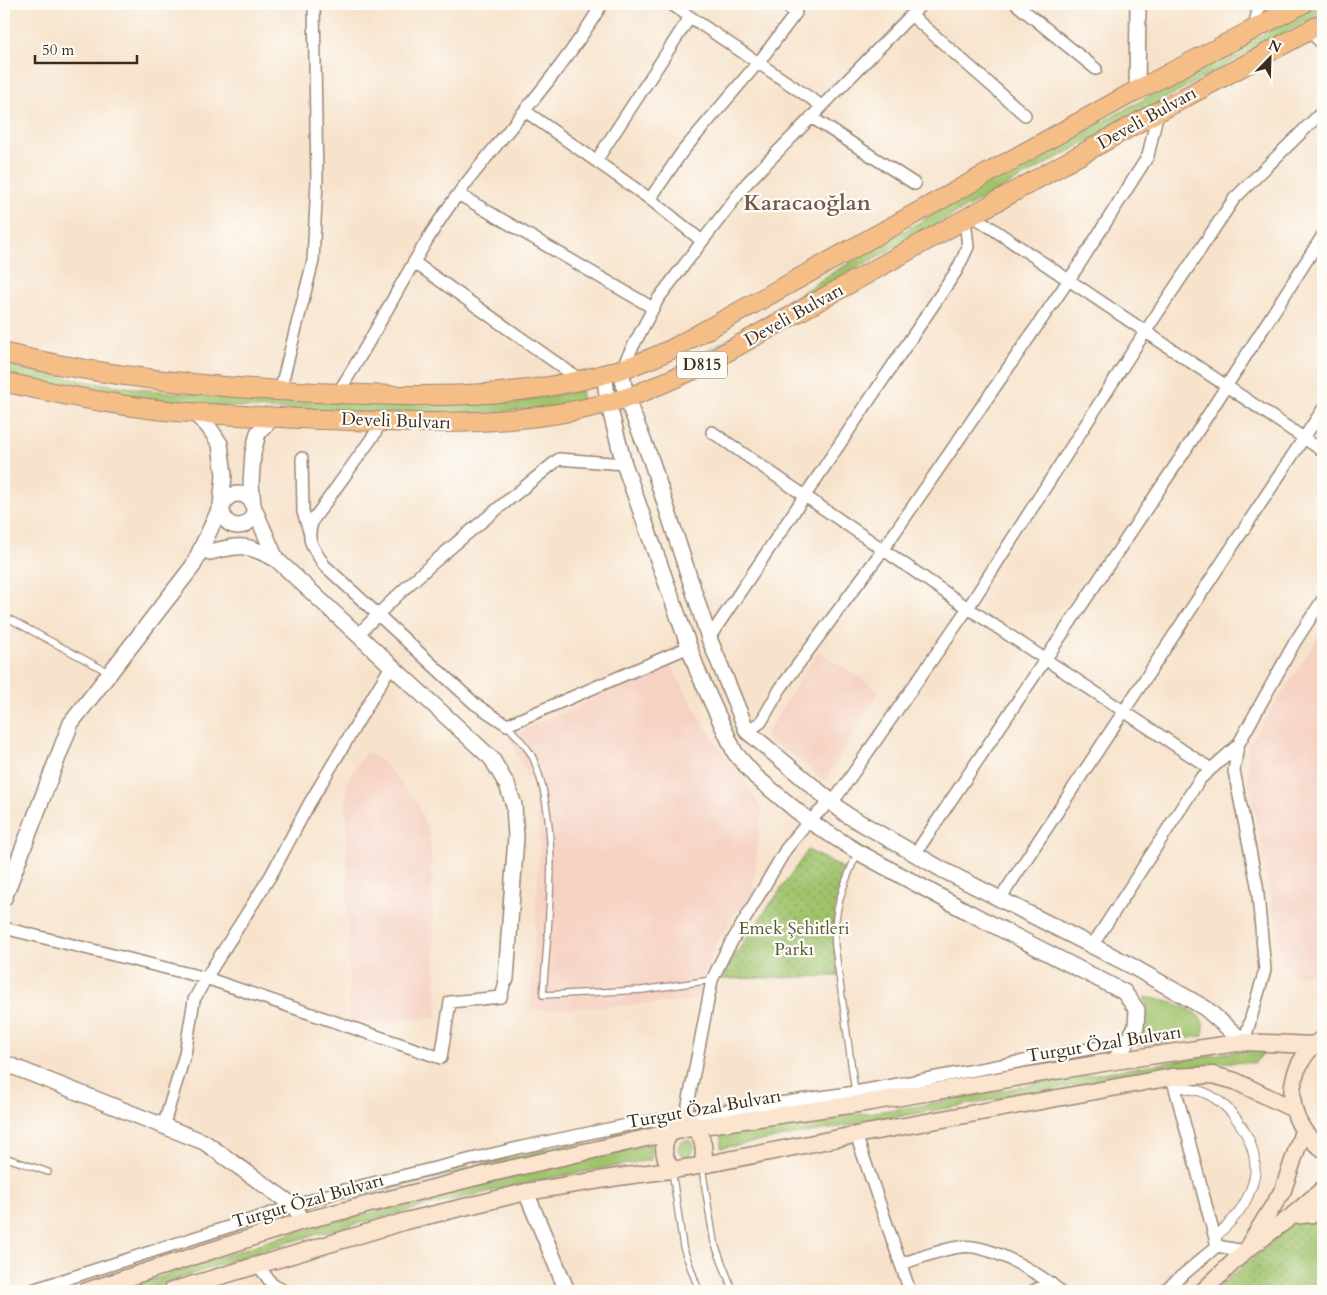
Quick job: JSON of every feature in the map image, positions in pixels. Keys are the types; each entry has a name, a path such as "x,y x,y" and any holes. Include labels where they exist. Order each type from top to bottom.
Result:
{"highway":[{"name":"Develi Bulvarı","path":"4,353 102,374 197,385 337,394 458,396 527,389 612,371 672,349 1136,91 1302,4"},
{"name":"Develi Bulvarı","path":"4,382 114,404 194,413 381,422 507,421 543,416 617,400 698,368 1158,111 1316,26"}],"main road":[{"name":"Turgut Özal Bulvarı","path":"86,1291 303,1221 496,1172 671,1132 691,1121 871,1102 1115,1061 1244,1042 1318,1041"},
{"path":"1318,1041 1302,1058 1294,1074 1291,1091 1293,1109 1303,1131 1323,1149"},
{"path":"171,1291 406,1221 526,1192 702,1166 856,1135 1213,1075 1235,1081 1293,1109"},
{"path":"691,1121 701,1134 705,1148 702,1166"},
{"path":"1245,1251 1283,1190 1303,1131"},
{"path":"671,1132 664,1143 664,1154 672,1170"},
{"path":"1202,1291 1245,1251 1292,1216 1323,1189"},
{"path":"1292,1216 1323,1213"}],"street":[{"path":"280,391 313,261 317,190 314,4"},
{"path":"337,394 361,358 414,263 458,194 581,39 602,4"},
{"path":"671,4 822,106"},
{"path":"650,199 682,152 758,63 796,13 782,4"},
{"path":"922,4 747,182 653,308 612,371 624,464 689,647 735,753 756,777 809,821 858,852 968,912 1124,992 1137,1010 1136,1027 1115,1061"},
{"path":"1016,4 1096,68"},
{"path":"1136,91 1138,4"},
{"path":"1254,29 1259,4"},
{"path":"911,15 1025,115"},
{"path":"596,161 690,17"},
{"path":"1316,26 1323,45"},
{"path":"525,111 650,199 702,241"},
{"path":"747,731 761,722 780,689 882,551 1068,281 1148,156 1158,111"},
{"path":"691,1121 712,980 724,955 786,849 809,821 838,795 968,608 1145,332 1234,199 1323,111"},
{"path":"811,117 915,184"},
{"path":"458,194 653,308"},
{"path":"968,218 1068,281 1323,452"},
{"path":"709,638 957,270 968,247 968,218"},
{"path":"915,854 1183,454 1323,235"},
{"path":"414,263 579,379"},
{"path":"617,400 651,460 709,638 747,731 848,815 915,854 1092,946 1205,1008 1244,1042 1265,970 1257,885 1234,770 1238,746 1295,642 1323,599"},
{"path":"1000,899 1323,409"},
{"path":"194,413 208,426 220,444 224,475 223,517 226,521 236,526 241,526"},
{"path":"193,566 241,526 250,521 254,511 251,483 253,453 258,433 273,417"},
{"path":"381,422 374,436 313,520 309,531 309,542 324,565 475,704 507,725 689,647"},
{"path":"712,432 882,551 1212,769"},
{"path":"302,458 302,512 309,531"},
{"path":"358,636 377,615 465,536 559,459 624,464"},
{"path":"4,898 71,723 193,566 227,497 238,493 248,497 276,558"},
{"path":"4,928 206,978 441,1058 450,1002 502,996 506,979 516,837 514,804 507,784 492,759 276,558 251,547 234,546 210,552"},
{"path":"164,1127 185,1054 194,1000 271,875 309,804 391,666"},
{"path":"1092,946 1200,779 1238,746"},
{"name":"Turgut Özal Bulvarı","path":"29,1291 340,1191 522,1147 691,1121 1127,1042"},
{"path":"4,1062 204,1142 294,1206 303,1221"},
{"path":"1173,1082 1216,1242"},
{"path":"1164,1291 1216,1242 1238,1214 1248,1198 1255,1167 1245,1132 1232,1113 1220,1102 1201,1092 1173,1082"},
{"path":"856,1135 910,1291"},
{"path":"526,1192 567,1291"},
{"path":"1216,1242 1245,1251"},
{"path":"901,1264 961,1246 990,1252 1024,1266 1060,1291"},
{"path":"257,1264 272,1284 284,1291"},
{"path":"1033,1291 1050,1283"}],"lane":[{"path":"4,616 110,673"},
{"path":"507,725 533,757 548,808 550,889 542,995 642,990 712,980"},
{"path":"855,1092 836,946 835,922 841,891 858,852"},
{"path":"4,1157 48,1172"},
{"path":"702,1166 714,1242 733,1291"},
{"path":"672,1170 683,1246 699,1291"}],"shaded area":[{"path":"1323,630 1323,972 1292,976 1283,959 1248,778 1247,747"},
{"path":"818,651 879,690 825,780 764,737"},
{"path":"670,663 706,728 762,808 752,895 733,916 712,951 695,1001 530,1011 540,841 533,787 508,737"},
{"path":"366,751 384,764 402,784 418,805 430,834 437,1018 349,1023 346,784"}],"green space":[{"path":"1319,4 1323,4 1323,12 704,352 764,319 825,277 949,205"},
{"path":"4,364 108,385 213,396 428,405 522,400 581,390 583,404 455,414 387,414 239,407 137,397 70,387 4,373"},
{"name":"Emek Şehitleri Parkı","path":"808,850 844,869 837,898 834,922 838,976 723,979 734,956"},
{"path":"1144,997 1178,1004 1194,1012 1203,1024 1203,1036 1135,1046 1147,1016"},
{"path":"1269,1046 1255,1063 1226,1062 1043,1091 721,1148 721,1133 918,1106 1045,1082"},
{"path":"1119,1050 1117,1053 890,1091"},
{"path":"643,1125 644,1129 345,1200 345,1197"},
{"path":"686,1140 694,1148 686,1156 678,1148"},
{"path":"651,1144 651,1160 561,1176 426,1206 293,1241 142,1291 118,1291 292,1233 566,1163"},
{"path":"1323,1216 1323,1291 1214,1291 1294,1222"}],"district":[{"name":"Karacaoğlan","path":"807,203"}]}
